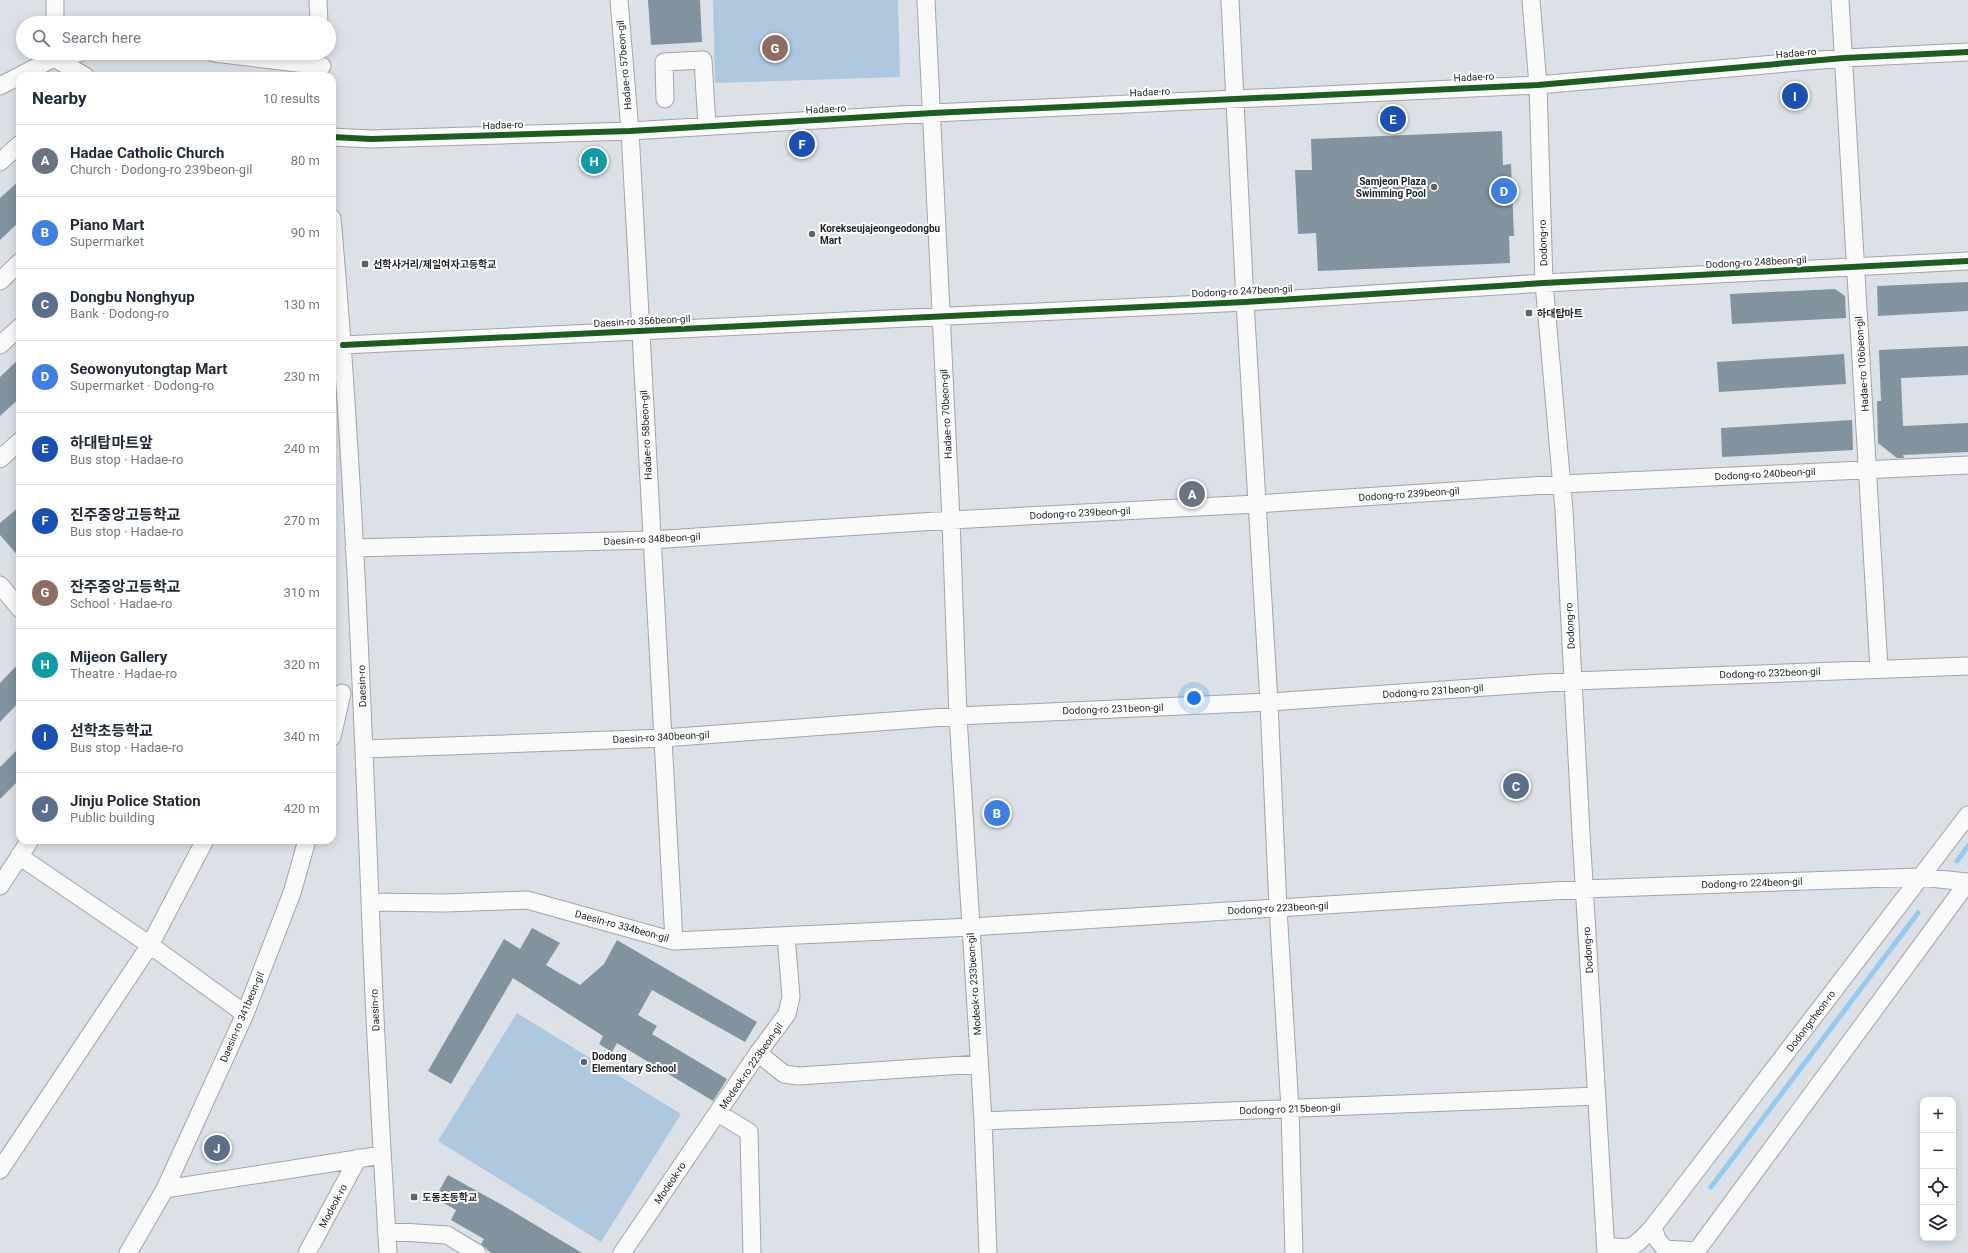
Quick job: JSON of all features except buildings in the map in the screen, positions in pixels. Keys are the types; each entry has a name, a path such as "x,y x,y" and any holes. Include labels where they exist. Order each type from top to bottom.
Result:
{"street":[{"path":"55,16 56,0"},
{"path":"318,0 319,16"},
{"name":"Hadae-ro 57beon-gil","path":"619,0 630,131"},
{"name":"Hadae-ro 70beon-gil","path":"926,0 933,113 958,716"},
{"name":"Dodong-ro 247beon-gil","path":"1230,0 1245,302"},
{"name":"Dodong-ro","path":"1532,0 1538,85 1544,283 1562,484 1584,889 1606,1250"},
{"name":"Hadae-ro 106beon-gil","path":"1840,0 1879,669"},
{"name":"Hadae-ro","path":"336,137 371,139 630,131 933,113 1538,85 1844,58 1968,52"},
{"path":"24,72 45,60"},
{"path":"61,60 79,72"},
{"path":"277,60 322,65"},
{"path":"665,99 664,62 703,60 707,126"},
{"path":"0,86 16,77"},
{"name":"Hadae-ro 58beon-gil","path":"630,131 651,540 664,738 674,941"},
{"path":"0,162 16,148"},
{"name":"Daesin-ro","path":"336,260 344,345 362,684 370,902 388,1253"},
{"name":"Dodong-ro 248beon-gil","path":"1544,283 1968,261"},
{"path":"0,280 16,266"},
{"name":"Dodong-ro 247beon-gil","path":"941,315 1245,302 1544,283"},
{"path":"1245,302 1269,702 1278,908 1290,1109 1294,1253"},
{"name":"Daesin-ro 356beon-gil","path":"344,345 941,315"},
{"path":"0,345 16,331"},
{"path":"0,459 16,445"},
{"name":"Dodong-ro 240beon-gil","path":"1562,484 1968,465"},
{"name":"Dodong-ro 239beon-gil","path":"951,520 1256,504 1562,484"},
{"name":"Daesin-ro 348beon-gil","path":"354,548 651,540 951,520"},
{"path":"0,585 16,604"},
{"name":"Dodong-ro 232beon-gil","path":"1573,681 1968,666"},
{"name":"Dodong-ro 231beon-gil","path":"958,716 1269,702 1573,681"},
{"path":"337,693 362,684"},
{"name":"Daesin-ro 340beon-gil","path":"364,749 664,738 958,716"},
{"name":"Modeok-ro 233beon-gil","path":"958,716 983,1121 988,1253"},
{"name":"Dodongcheon-ro","path":"1606,1250 1626,1249 1637,1245 1654,1227 1968,815"},
{"path":"0,886 27,844"},
{"path":"0,1170 150,945 203,844"},
{"name":"Daesin-ro 341beon-gil","path":"128,1253 165,1189 245,1014 292,893 306,844"},
{"path":"19,856 150,945 245,1014"},
{"name":"Dodong-ro 224beon-gil","path":"1584,889 1920,877 1968,882"},
{"path":"1654,1227 1657,1239 1665,1249 1696,1252 1968,882"},
{"name":"Dodong-ro 223beon-gil","path":"971,927 1584,889"},
{"name":"Daesin-ro 334beon-gil","path":"370,902 445,903 527,900 674,941 971,927"},
{"name":"Modeok-ro 223beon-gil","path":"752,1253 749,1132 718,1113 758,1053 787,1014 790,997 786,936"},
{"path":"758,1053 784,1074 799,1076 979,1064"},
{"name":"Dodong-ro 215beon-gil","path":"983,1121 1597,1096"},
{"name":"Modeok-ro","path":"622,1253 718,1113"},
{"path":"165,1189 382,1155"},
{"name":"Modeok-ro","path":"307,1253 358,1158"},
{"path":"386,1232 447,1235 477,1253"}],"shaded area":[{"path":"713,0 898,0 900,77 715,83"},
{"path":"517,1013 681,1114 601,1242 438,1141"}],"waterway":[{"path":"1957,861 1968,846"},
{"path":"1711,1187 1918,913"}],"cycle path":[{"path":"336,137 371,139 630,131 933,113 1538,85 1844,58 1968,52"},
{"path":"343,345 1245,302 1544,283 1968,261"}],"place":[{"name":"잔주중앙고등학교","path":"775,48"},
{"name":"선학초등학교","path":"1795,96"},
{"name":"하대탑마트앞","path":"1393,119"},
{"name":"진주중앙고등학교","path":"802,144"},
{"name":"Mijeon Gallery","path":"594,161"},
{"name":"Samjeon Plaza Swimming Pool","path":"1434,187"},
{"name":"Seowonyutongtap Mart","path":"1504,191"},
{"name":"Korekseujajeongeodongbu Mart","path":"812,234"},
{"name":"선학사거리/제일여자고등학교","path":"365,264"},
{"name":"하대탑마트","path":"1529,313"},
{"name":"Hadae Catholic Church","path":"1192,494"},
{"name":"Dongbu Nonghyup","path":"1516,786"},
{"name":"Piano Mart","path":"997,813"},
{"name":"Dodong Elementary School","path":"584,1062"},
{"name":"Jinju Police Station","path":"217,1148"},
{"name":"도동초등학교","path":"414,1197"}]}
